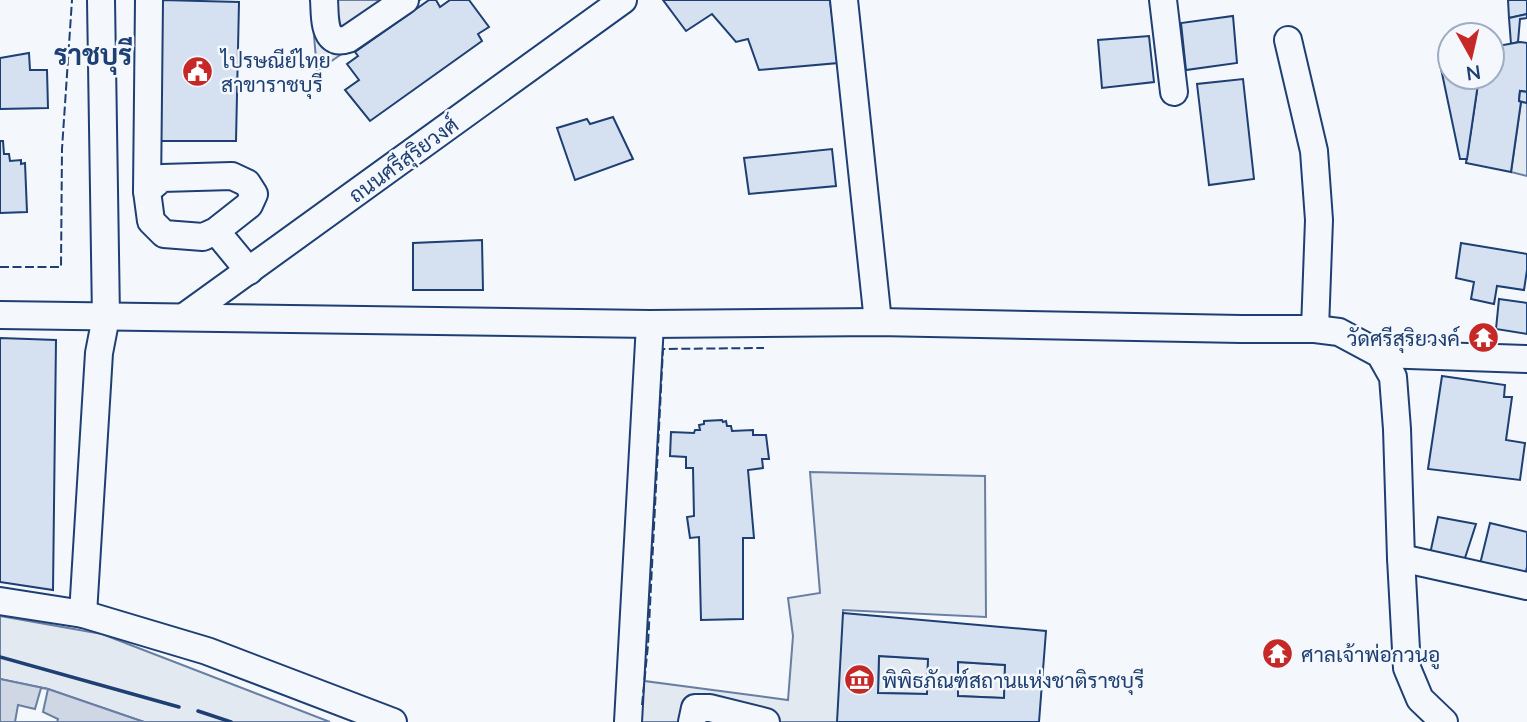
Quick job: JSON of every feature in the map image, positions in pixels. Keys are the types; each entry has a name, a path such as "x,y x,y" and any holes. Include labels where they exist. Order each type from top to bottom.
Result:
{"street":[{"path":"83,614 99,353 106,317 101,0"},
{"path":"147,191 162,178 232,176 247,183 254,194 249,205 203,237 164,234 150,221 147,191 149,0"},
{"path":"324,0 330,35 335,40 348,40 405,0"},
{"name":"ถนนศรีสุริยวงศ์","path":"184,317 623,0"},
{"path":"844,0 878,322"},
{"path":"1163,0 1174,92"},
{"path":"1288,40 1314,151 1319,220 1315,328"},
{"path":"215,231 248,271"},
{"path":"0,315 650,324 878,322 1315,328 1339,332 1380,354 1526,362"},
{"path":"628,722 650,324"},
{"path":"1380,354 1393,377 1407,668 1420,699 1444,722"},
{"path":"1401,558 1527,586"},
{"path":"0,601 83,614 207,651 393,722"},
{"path":"692,722 695,708 710,708 766,722"}],"shaded area":[{"path":"311,0 420,0 317,71"},
{"path":"1521,102 1527,103 1527,176 1511,172"},
{"path":"810,472 985,476 986,617 843,610 844,722 640,722 644,681 788,700 793,636 788,598 820,593"},
{"path":"0,616 102,634 330,722 144,722 48,689 0,679"},
{"path":"879,656 928,659 927,694 878,693"},
{"path":"958,662 1005,665 1004,698 958,696"},
{"path":"0,679 48,689 144,722 0,722"}],"pier":[{"path":"41,688 48,689 43,712 58,719 57,722 15,722 18,705 35,709"}],"building":[{"name":"ไปรษณีย์ไทย สาขาราชบุรี","path":"162,0 239,2 236,141 156,141"},
{"path":"429,0 436,0 440,7 450,0 469,0 489,27 478,34 482,41 370,121 345,90 359,80 347,64 358,56 355,52"},
{"path":"663,0 830,0 838,63 759,70 748,39 736,42 712,14 686,31"},
{"path":"1508,0 1527,0 1527,14 1509,18"},
{"path":"1527,14 1527,18 1520,19 1518,42 1511,44 1509,18"},
{"path":"1233,16 1237,63 1186,70 1181,23"},
{"path":"1149,36 1154,82 1102,88 1098,40"},
{"path":"1527,43 1527,92 1520,91 1521,102 1511,172 1466,163 1477,91 1506,91 1506,44"},
{"path":"29,53 30,70 47,70 48,108 0,109 0,58"},
{"path":"1243,79 1254,179 1209,185 1197,84"},
{"path":"1446,91 1477,91 1467,159 1460,159"},
{"path":"1520,91 1527,92 1527,103 1519,101"},
{"path":"613,117 633,159 575,180 557,128 587,119 590,124"},
{"path":"0,141 3,141 4,154 9,154 10,161 21,160 21,164 25,163 27,212 0,213"},
{"path":"832,149 836,186 749,194 744,158"},
{"path":"482,240 483,290 413,290 413,243"},
{"path":"1461,243 1527,254 1524,290 1497,286 1494,304 1471,299 1474,282 1456,278"},
{"path":"1499,299 1527,303 1527,334 1496,329"},
{"path":"0,338 56,340 53,590 0,582"},
{"path":"1442,376 1505,385 1504,397 1512,397 1506,440 1525,443 1520,480 1428,469"},
{"path":"704,421 726,421 727,426 731,426 732,431 753,430 753,435 766,435 769,459 762,459 763,468 748,470 754,538 743,538 743,619 701,620 699,537 690,538 687,517 694,516 693,468 686,468 686,457 670,456 671,432 694,433 695,430 700,430 699,425 704,424"},
{"path":"1438,517 1476,524 1464,561 1430,554"},
{"path":"1490,523 1527,532 1525,576 1480,564"},
{"name":"พิพิธภัณฑ์สถานแห่งชาติราชบุรี","path":"843,613 1046,631 1039,722 837,722","holes":["879,656 928,659 927,694 878,693","958,662 1005,665 1004,698 958,696"]}],"fence":[{"path":"0,267 61,267 62,149 72,0"},
{"path":"642,705 648,645 663,349 764,348"}],"wall":[{"path":"0,657 179,707"},
{"path":"198,711 231,722"}],"place":[{"name":"ไปรษณีย์ไทย สาขาราชบุรี","path":"198,71"},
{"name":"วัดศรีสุริยวงค์","path":"1483,337"},
{"name":"ศาลเจ้าพ่อกวนอู","path":"1278,653"},
{"name":"พิพิธภัณฑ์สถานแห่งชาติราชบุรี","path":"859,679"}],"district":[{"name":"ราชบุรี","path":"93,54"}]}
